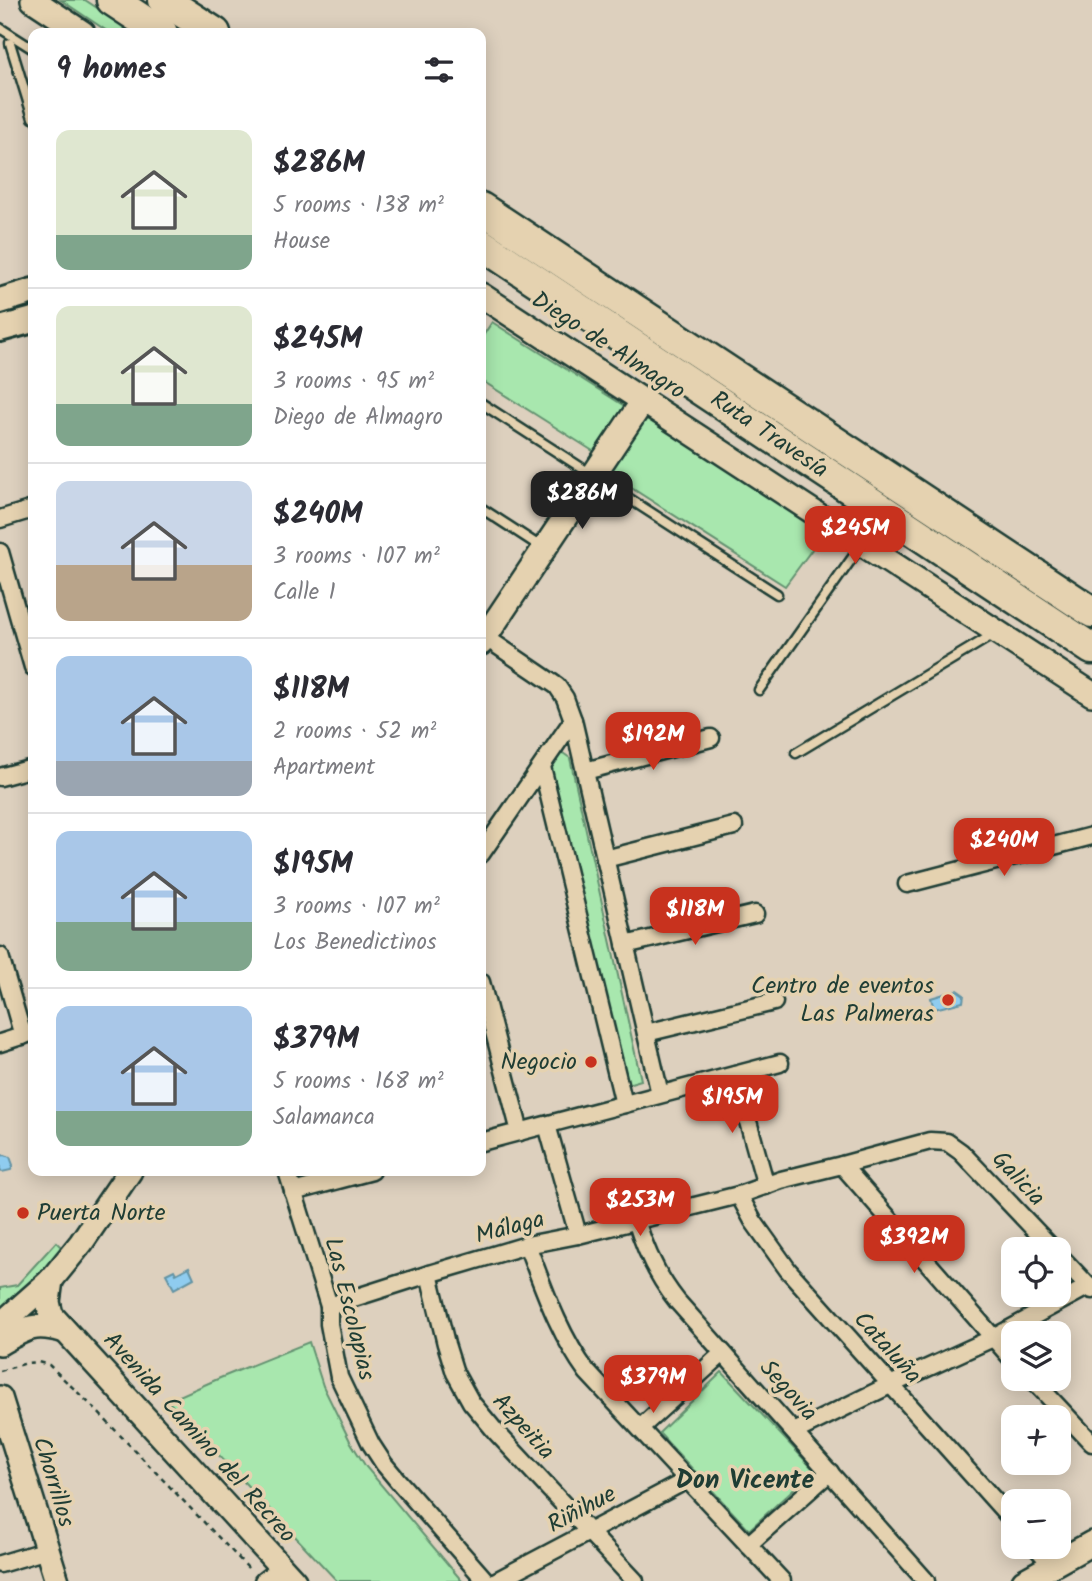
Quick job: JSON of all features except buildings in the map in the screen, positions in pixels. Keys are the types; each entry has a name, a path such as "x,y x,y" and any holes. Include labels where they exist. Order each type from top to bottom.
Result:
{"highway":[{"path":"112,0 154,28"},
{"path":"164,0 207,28"},
{"name":"Ruta Travesía","path":"486,212 1092,612"},
{"name":"Ruta Travesía","path":"486,247 1092,649"}],"main road":[{"path":"18,295 28,317"},
{"path":"0,329 28,322"}],"street":[{"path":"33,0 75,28"},
{"name":"Diego de Almagro","path":"486,298 1092,694"},
{"path":"643,401 487,631 556,686 565,698 573,720 660,1094"},
{"path":"0,519 28,511"},
{"path":"0,552 28,650"},
{"path":"486,847 573,720"},
{"path":"585,771 710,738"},
{"path":"542,767 624,1104"},
{"path":"0,777 28,769"},
{"path":"606,859 734,826"},
{"path":"907,884 1092,836"},
{"path":"625,945 755,914"},
{"path":"0,956 28,1034 0,1043"},
{"path":"646,1033 774,1002"},
{"path":"486,1020 520,1132"},
{"path":"486,1141 780,1063"},
{"path":"735,1075 765,1186"},
{"path":"547,1125 578,1235"},
{"name":"Málaga","path":"329,1306 527,1245 739,1195 781,1180 930,1141 947,1142"},
{"name":"Galicia","path":"947,1142 961,1152 1042,1237"},
{"path":"842,1165 1001,1347"},
{"path":"0,1343 26,1328 40,1326 36,1315 41,1295 82,1243 127,1176"},
{"name":"Las Escolapias","path":"288,1176 329,1306 329,1324 339,1377 384,1464 486,1581"},
{"path":"293,1192 353,1176"},
{"name":"Cataluña","path":"739,1195 753,1221 788,1270 1001,1508"},
{"name":"Segovia","path":"636,1220 649,1258 666,1287 926,1581"},
{"path":"527,1245 547,1297 574,1354 587,1372 782,1581"},
{"path":"794,1432 993,1338 1090,1288 1071,1268"},
{"name":"Azpeitia","path":"429,1274 455,1373 471,1402 635,1581"},
{"path":"0,1325 51,1280"},
{"name":"Avenida Camino del Recreo","path":"51,1280 48,1302 51,1315 272,1575"},
{"name":"Avenida Camino del Recreo","path":"40,1326 65,1331"},
{"path":"640,1428 723,1353"},
{"path":"1042,1391 1092,1443"},
{"name":"Chorrillos","path":"0,1398 57,1581"},
{"path":"748,1545 830,1472"},
{"name":"Riñihue","path":"496,1581 689,1479"},
{"path":"1024,1581 1092,1543"},
{"path":"0,1564 47,1550"},
{"path":"1047,1559 1052,1565"}],"lane":[{"path":"0,28 28,46"},
{"path":"10,43 28,102"},
{"path":"486,406 777,594"},
{"path":"486,511 544,549"},
{"path":"759,690 862,544"},
{"path":"796,753 997,632"}],"path":[{"path":"0,1371 27,1363 49,1365 272,1575"}],"green space":[{"path":"61,0 85,0 127,28 103,28"},
{"path":"492,322 626,407 596,453 486,383 486,331"},
{"path":"645,416 824,533 785,586 608,473"},
{"path":"560,751 570,758 641,1080 624,1085 549,766"},
{"path":"288,1176 353,1176 293,1192"},
{"path":"56,1242 65,1251 41,1279 0,1313 0,1288 17,1285"},
{"path":"309,1342 323,1386 366,1467 462,1581 337,1581 168,1401"},
{"path":"722,1372 814,1470 749,1530 659,1433"}],"water":[{"name":"Centro de eventos Las Palmeras","path":"957,990 964,995 963,1002 934,1009 931,998"},
{"path":"0,1156 10,1157 13,1165 11,1170 2,1172"},
{"path":"189,1267 194,1278 174,1289 166,1274 174,1270 176,1274"}],"place":[{"name":"Centro de eventos Las Palmeras","path":"948,1000"},
{"name":"Negocio","path":"591,1062"},
{"name":"Puerta Norte","path":"23,1213"}],"district":[{"name":"Don Vicente","path":"745,1481"}]}
